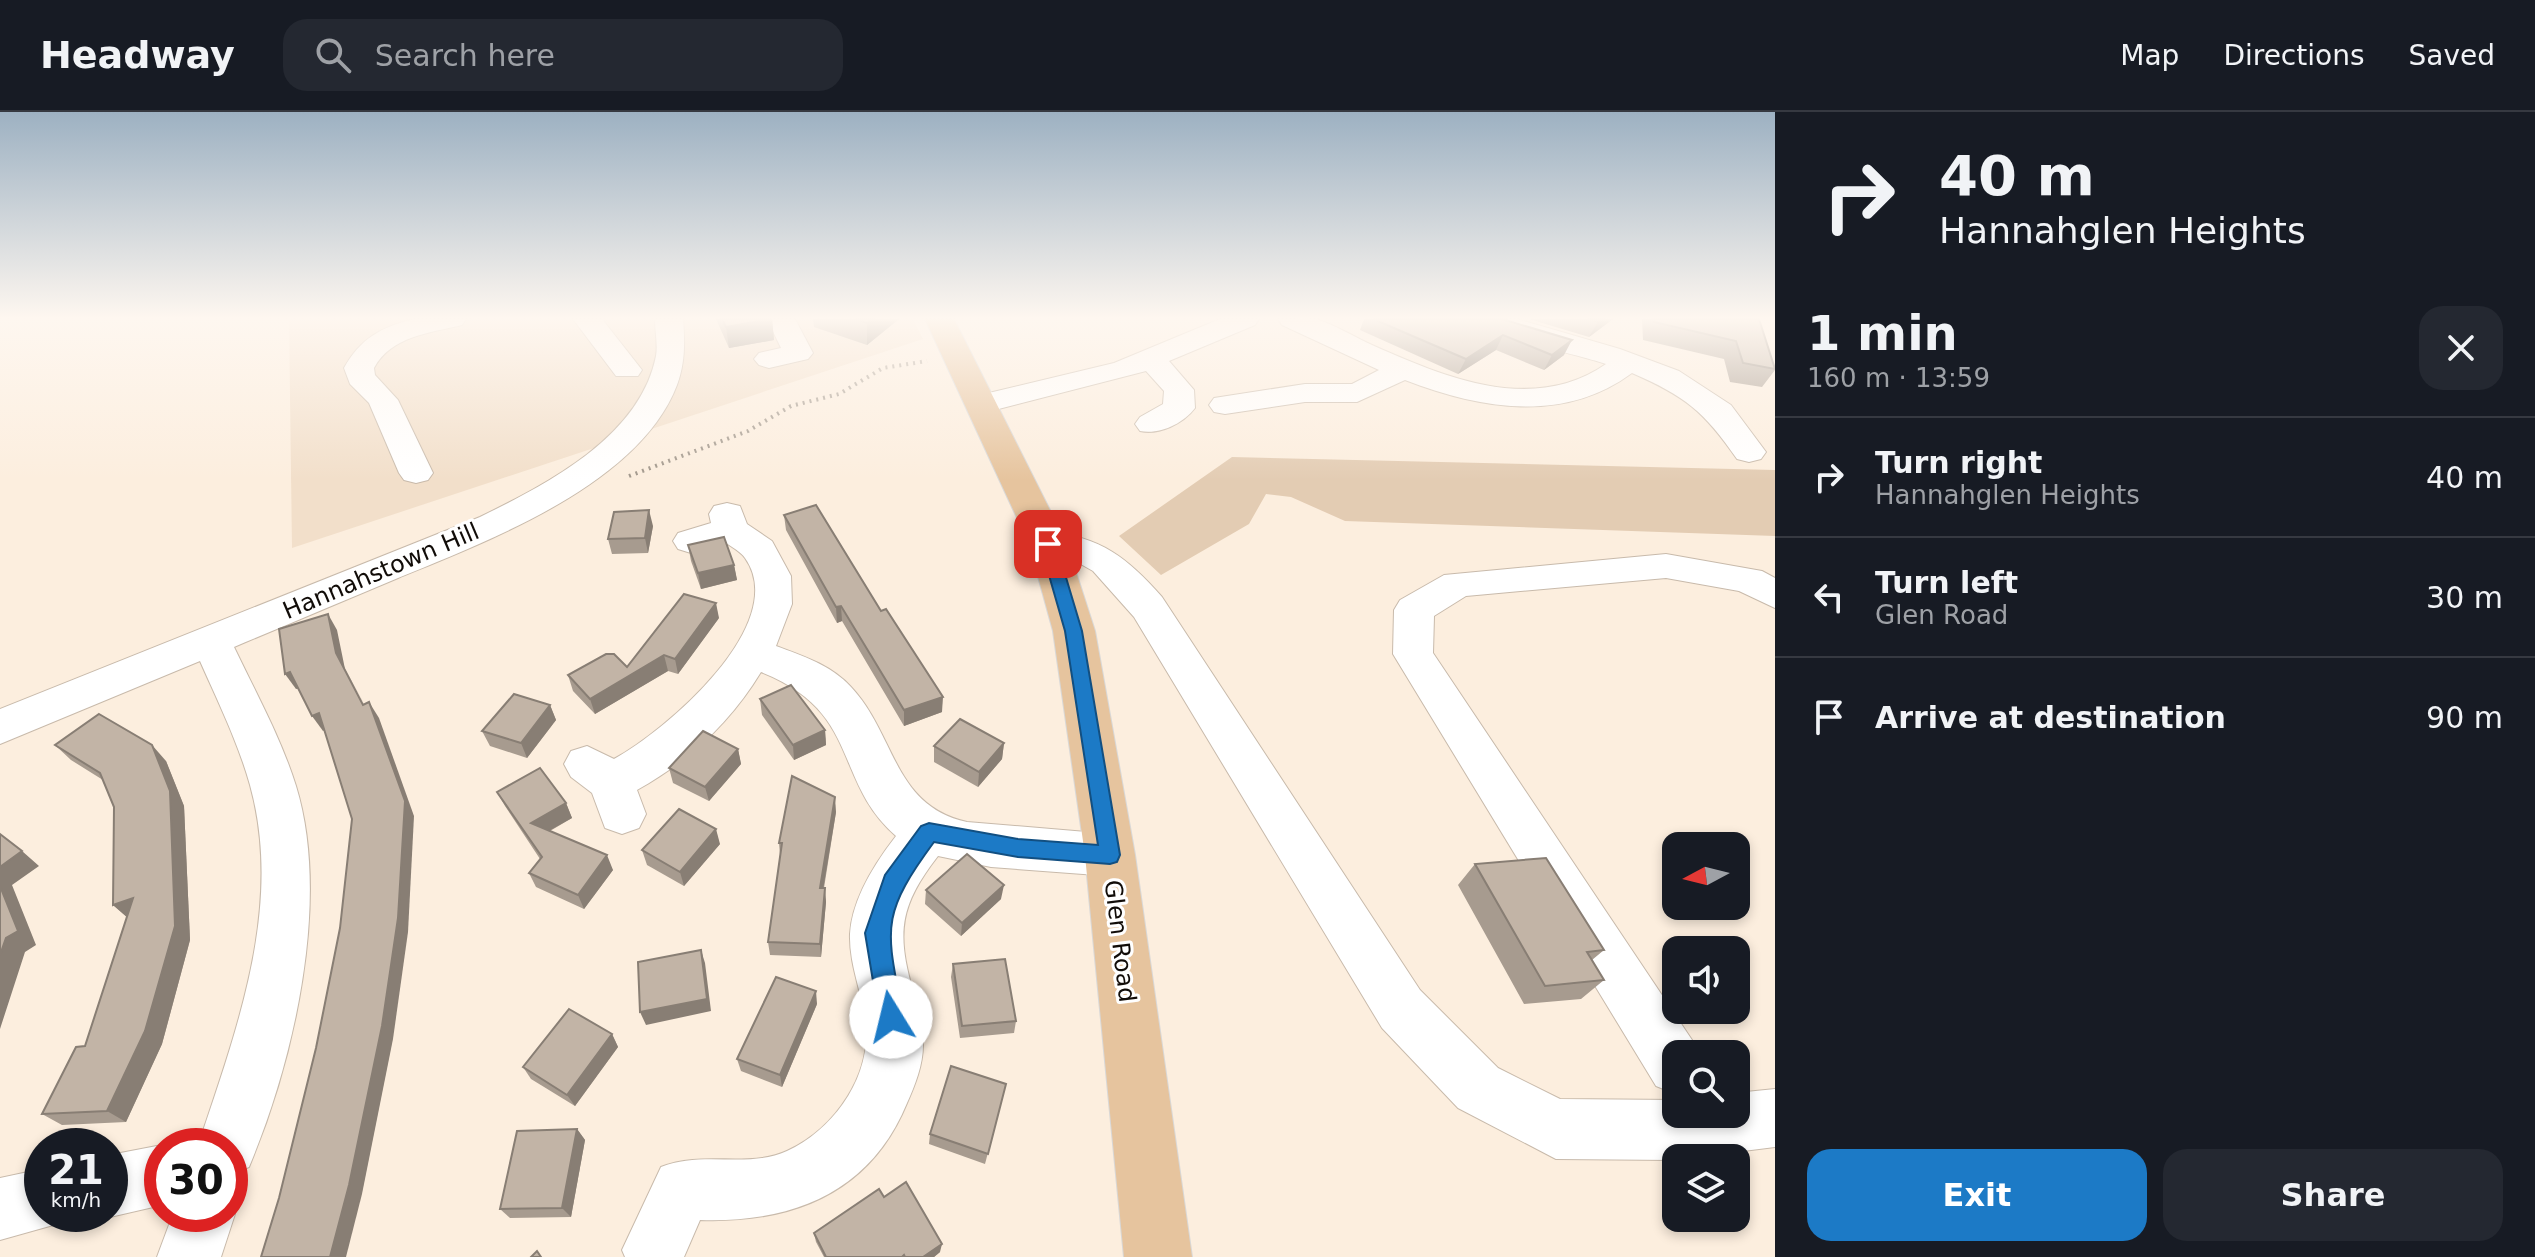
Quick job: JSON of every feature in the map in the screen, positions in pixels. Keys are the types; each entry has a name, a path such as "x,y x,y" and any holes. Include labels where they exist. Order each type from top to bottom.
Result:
{"main road":[{"name":"Glen Road","path":"966,372 1048,544 1074,631 1110,855 1158,1257"}],"street":[{"path":"360,372 361,378 383,400 416,473"},
{"name":"Hannahstown Hill","path":"0,727 493,525 563,487 616,445 646,413 665,372"},
{"path":"983,404 1110,372"},
{"path":"1151,424 1179,408 1179,390 1163,372"},
{"path":"1225,405 1305,393 1357,393 1397,372"},
{"path":"1414,372 1473,392 1521,398 1558,396 1586,389 1611,372"},
{"path":"1651,372 1668,379 1723,414 1749,452"},
{"path":"607,787 677,742 699,721 751,653 772,617 776,594 760,551 749,538 729,522 691,541"},
{"path":"1048,544 1074,544 1114,565 1148,607 1401,1009 1478,1088 1556,1129 1679,1128"},
{"path":"1662,1044 1413,654 1414,610 1457,584 1666,566 1749,580 1775,595"},
{"path":"212,642 273,786 284,831 288,875 285,933 272,1002 234,1128"},
{"path":"751,653 816,680 838,700 892,800 929,832 1018,848 1110,855"},
{"path":"654,1250 683,1189 730,1191 775,1186 806,1174 861,1129 877,1104 890,1071 895,1046 876,933 892,881 929,832"},
{"path":"1750,1118 1775,1118"},
{"path":"0,1209 24,1204"},
{"path":"189,1257 198,1232"}],"path":[{"path":"623,478 748,431 791,406 839,394 875,372"}],"shaded area":[{"path":"290,372 822,372 292,548"},
{"path":"1232,457 1775,470 1775,536 1345,521 1291,497 1266,494 1249,524 1161,575 1119,536"}],"building":[{"path":"816,505 881,611 886,609 943,697 904,710 841,606 836,607 784,515"},
{"path":"649,510 645,538 608,539 614,512"},
{"path":"724,537 734,565 698,573 688,545"},
{"path":"684,594 716,603 675,659 664,655 590,699 568,675 606,654 614,654 627,667"},
{"path":"328,614 336,653 363,705 369,702 405,801 398,918 382,1026 349,1185 330,1257 261,1257 316,1048 340,928 352,819 319,713 312,716 290,672 285,674 279,629"},
{"path":"791,685 825,730 793,745 760,699"},
{"path":"514,694 550,705 521,743 482,731"},
{"path":"99,714 152,745 170,791 175,926 145,1031 107,1111 42,1114 76,1047 85,1046 133,898 113,905 114,807 100,773 55,745"},
{"path":"960,719 1004,743 979,772 934,746"},
{"path":"703,731 738,749 705,787 669,768"},
{"path":"540,768 566,803 531,823 607,855 578,895 529,873 542,857 497,792"},
{"path":"792,776 835,797 820,888 825,888 820,944 768,942 782,843 779,843"},
{"path":"679,809 716,829 680,872 642,850"},
{"path":"0,834 22,851 0,867"},
{"path":"967,854 1004,885 962,923 926,890"},
{"path":"1546,858 1604,950 1587,952 1604,980 1545,986 1475,864"},
{"path":"0,886 18,931 6,938 0,955"},
{"path":"701,950 707,999 640,1012 638,962"},
{"path":"1005,959 1016,1021 962,1026 953,964"},
{"path":"776,977 816,991 780,1075 737,1059"},
{"path":"569,1009 612,1034 567,1095 523,1067"},
{"path":"951,1066 1006,1084 988,1154 930,1134"},
{"path":"577,1129 562,1208 500,1209 517,1131"},
{"path":"906,1182 942,1244 923,1257 826,1257 814,1233 879,1189 884,1197"}],"route":[{"path":"891,1017 876,933 892,881 904,861 929,832 1018,848 1110,855 1074,631 1048,544"}]}
